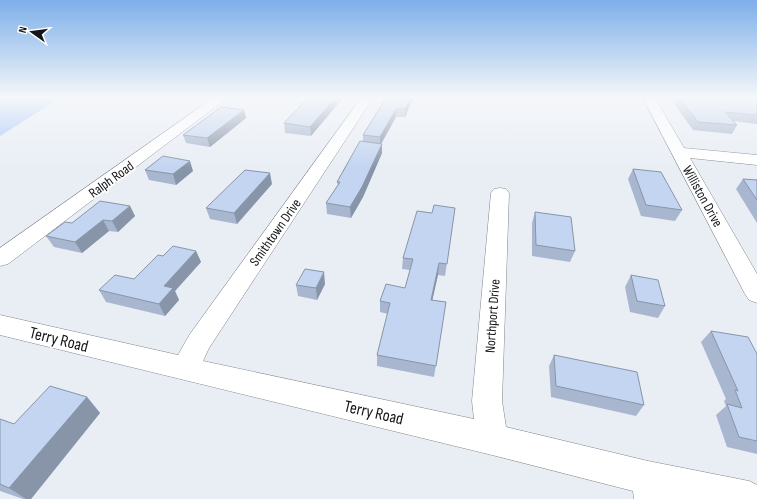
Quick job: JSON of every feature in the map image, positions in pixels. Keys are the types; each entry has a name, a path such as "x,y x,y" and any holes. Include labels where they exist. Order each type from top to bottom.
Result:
{"street":[{"name":"Ralph Road","path":"0,259 189,121"},
{"name":"Smithtown Drive","path":"186,368 199,342 351,121"},
{"name":"Williston Drive","path":"662,121 757,294"},
{"path":"679,152 757,160"},
{"name":"Northport Drive","path":"492,439 488,400 488,379 500,193"},
{"name":"Terry Road","path":"0,325 492,439 650,489 749,499"}],"shaded area":[{"path":"0,121 23,121 0,136"}],"building":[{"path":"202,121 229,121 207,138 183,135"},
{"path":"286,121 315,121 310,127 284,123"},
{"path":"372,121 389,121 380,137 363,135"},
{"path":"734,121 737,125 698,122"},
{"path":"360,141 382,144 362,187 350,207 326,203 340,182 337,182"},
{"path":"163,156 190,161 173,174 145,170"},
{"path":"633,169 661,172 682,210 646,205"},
{"path":"245,170 270,173 234,213 206,208"},
{"path":"743,179 757,180 757,200"},
{"path":"100,201 130,206 112,221 103,220 75,242 46,236 65,222 72,223"},
{"path":"434,205 455,208 447,264 439,263 431,300 446,302 436,366 377,355 390,303 380,301 386,284 405,288 413,259 403,258 417,211 432,213"},
{"path":"535,212 571,217 575,251 536,245"},
{"path":"173,246 196,251 164,286 173,288 159,304 99,290 115,275 134,279 158,255 163,256"},
{"path":"305,269 324,272 316,288 296,285"},
{"path":"631,275 658,280 665,306 637,301"},
{"path":"711,331 748,337 757,354 757,441 739,437 727,404 742,408 735,390 738,391"},
{"path":"554,355 637,372 644,405 556,386"},
{"path":"50,386 87,397 9,488 0,484 0,419 14,424"}]}
